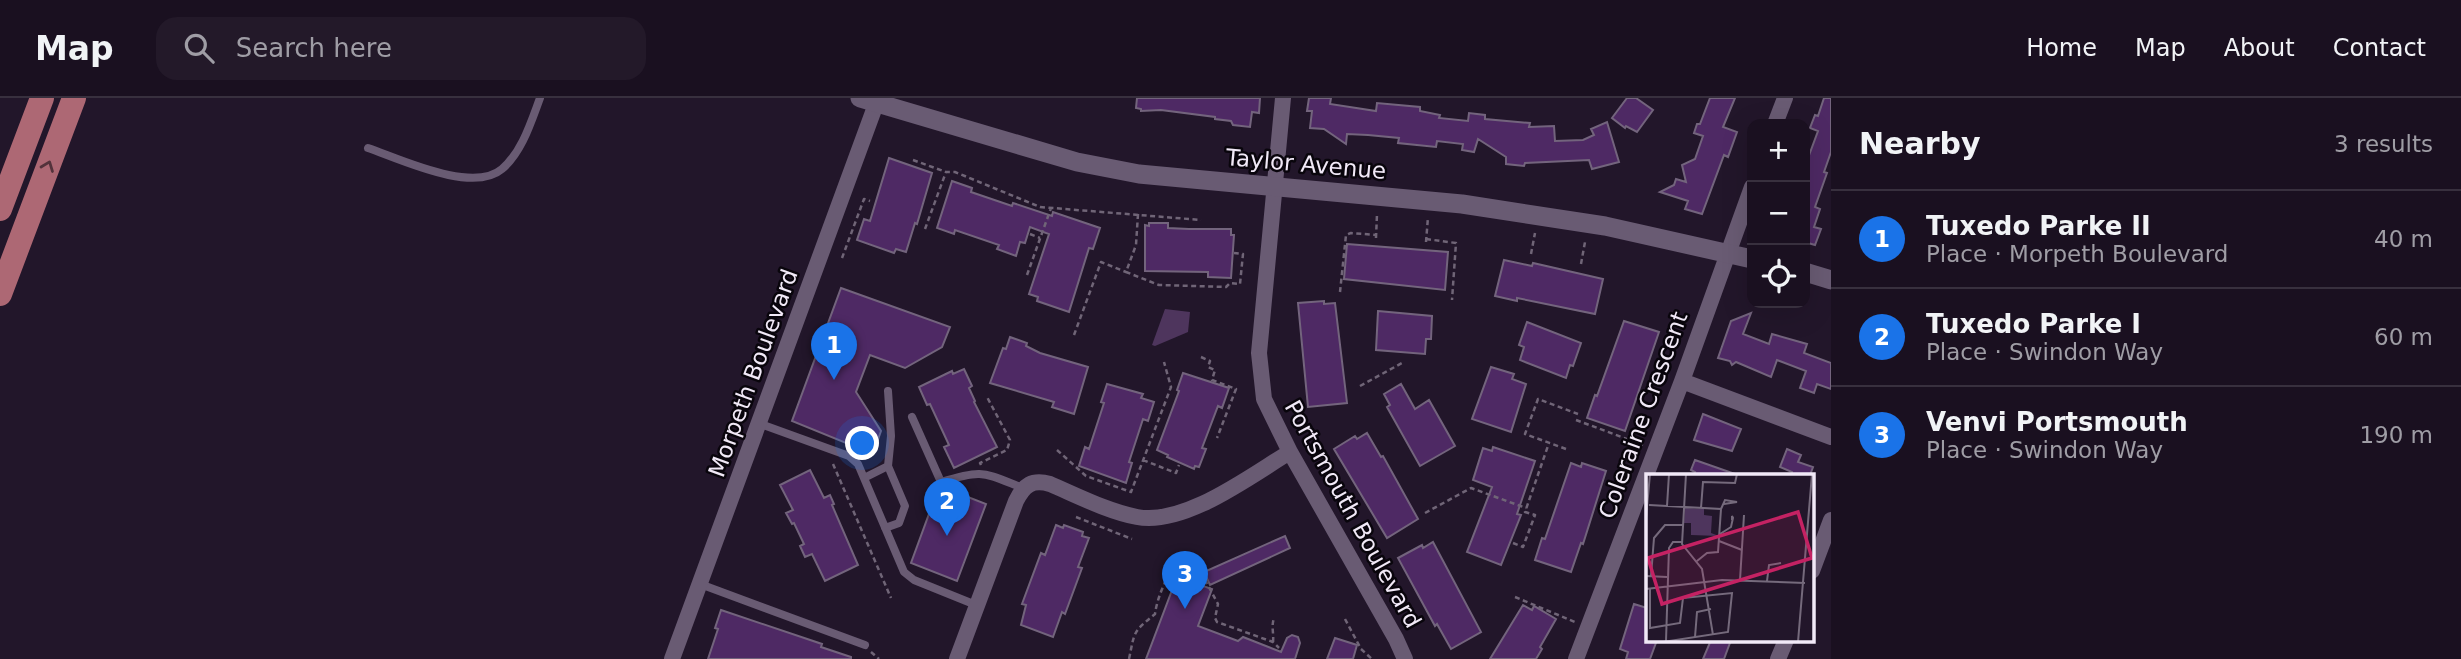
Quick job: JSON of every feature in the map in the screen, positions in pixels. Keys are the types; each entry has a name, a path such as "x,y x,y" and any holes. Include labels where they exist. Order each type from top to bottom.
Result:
{"main road":[{"path":"0,209 42,98"},
{"path":"0,294 74,98"}],"street":[{"name":"Portsmouth Boulevard","path":"1283,98 1259,352 1264,399 1290,452 1405,659"},
{"path":"1777,119 1785,98"},
{"name":"Taylor Avenue","path":"868,101 1077,162 1139,174 1462,204 1605,226 1747,258"},
{"name":"Morpeth Boulevard","path":"672,659 758,424 868,101"},
{"name":"Coleraine Crescent","path":"1647,474 1747,201"},
{"path":"1810,274 1831,280"},
{"path":"1682,381 1831,437"},
{"path":"957,659 1023,488 1031,483 1040,482 1119,513 1140,518 1156,517 1196,507 1290,452"},
{"name":"Coleraine Crescent","path":"1576,659 1646,476"},
{"path":"1814,566 1831,520"},
{"path":"1778,659 1785,642"}],"lane":[{"path":"368,148 455,177 480,179 501,170 516,153 540,98"},
{"path":"885,528 899,523 905,506 888,466 891,436 888,391"},
{"path":"912,417 941,482 973,472 1023,488"},
{"path":"758,424 849,456 858,464 904,572 914,580 976,605"},
{"path":"864,478 888,466"},
{"path":"700,584 864,645"}],"path":[{"path":"914,160 955,173 1040,207 1201,220"},
{"path":"925,229 946,172"},
{"path":"842,258 864,199 870,201"},
{"path":"1027,275 1051,208"},
{"path":"1126,272 1136,245 1138,214"},
{"path":"1340,292 1346,235 1351,233 1376,236 1377,214"},
{"path":"1428,217 1426,240 1456,243 1452,300"},
{"path":"1531,254 1535,233"},
{"path":"1030,234 1040,238"},
{"path":"1581,264 1585,243"},
{"path":"1074,335 1101,262 1160,285 1226,287 1230,283 1240,284 1243,254 1234,253"},
{"path":"1201,357 1210,361 1208,368 1215,370 1212,380 1236,389 1217,438"},
{"path":"1057,450 1086,476 1131,492 1171,387 1164,362"},
{"path":"1360,386 1402,363"},
{"path":"982,473 980,463 1007,450 1010,440 987,397"},
{"path":"1566,449 1525,434 1538,399 1578,414"},
{"path":"1576,420 1656,450"},
{"path":"1513,543 1523,547 1535,515 1525,512 1549,443"},
{"path":"1143,460 1176,473 1179,465"},
{"path":"833,464 891,597"},
{"path":"1425,513 1471,488 1526,508"},
{"path":"1076,517 1132,539"},
{"path":"1129,659 1131,637 1138,627 1154,614 1156,603 1175,565 1186,567 1193,578 1204,579 1218,604 1215,618 1217,622 1273,642 1279,648"},
{"path":"1515,597 1587,628"},
{"path":"1273,642 1274,633 1271,626 1274,618"},
{"path":"1345,619 1361,649 1372,659"}],"shaded area":[{"path":"1165,309 1190,312 1188,332 1155,346 1152,345"}],"building":[{"path":"1137,98 1260,98 1259,113 1252,112 1250,127 1233,125 1231,121 1215,117 1161,110 1141,111 1136,108"},
{"path":"1309,98 1331,98 1330,104 1376,111 1377,103 1420,107 1420,111 1440,115 1439,118 1468,121 1469,113 1485,115 1485,119 1530,123 1529,127 1554,126 1555,141 1583,140 1594,135 1591,129 1607,122 1619,162 1592,169 1589,160 1525,163 1524,166 1506,164 1506,157 1478,139 1474,152 1462,150 1463,144 1437,141 1436,147 1398,143 1399,138 1368,135 1347,134 1346,144 1324,129 1310,128 1312,111 1307,111"},
{"path":"1627,98 1636,98 1653,110 1637,132 1626,126 1625,128 1612,118"},
{"path":"1710,98 1735,98 1723,127 1737,132 1728,157 1724,155 1702,214 1685,209 1688,201 1660,192 1674,185 1676,179 1686,182 1682,165 1695,159 1703,136 1694,133"},
{"path":"1824,98 1831,98 1831,152 1815,207 1820,209 1814,227 1821,229 1815,245 1810,244 1810,153 1818,131 1810,128 1815,115 1818,116"},
{"path":"889,158 932,173 906,252 896,249 894,253 857,240 864,219 870,221"},
{"path":"952,181 972,188 971,192 1012,206 1013,203 1052,216 1053,212 1100,228 1093,249 1089,248 1069,312 1037,301 1038,297 1029,294 1049,234 1030,227 1025,243 1020,242 1016,256 997,249 999,245 955,230 954,234 937,228"},
{"path":"1149,223 1168,223 1168,228 1231,229 1231,235 1234,235 1231,278 1208,277 1208,272 1145,271 1145,225 1149,226"},
{"path":"1347,244 1448,252 1445,290 1344,279"},
{"path":"1504,260 1532,266 1533,263 1603,279 1595,314 1495,296"},
{"path":"841,288 950,327 942,347 905,368 870,355 856,392 881,431 873,454 792,421"},
{"path":"1324,301 1324,304 1335,303 1347,403 1308,407 1298,303"},
{"path":"1378,311 1432,316 1431,339 1426,339 1425,354 1376,350"},
{"path":"1751,313 1743,334 1769,344 1772,334 1807,344 1804,353 1831,363 1831,389 1817,384 1814,393 1800,388 1806,371 1777,360 1771,377 1736,362 1732,365 1730,361 1718,358 1731,321"},
{"path":"1624,321 1659,332 1625,431 1587,418"},
{"path":"1527,322 1581,343 1566,378 1520,360 1524,347 1519,345"},
{"path":"1010,337 1027,343 1026,346 1040,353 1088,367 1074,414 1052,407 1054,402 990,383"},
{"path":"1491,367 1514,374 1512,379 1526,384 1511,432 1472,419"},
{"path":"964,369 972,386 969,388 974,402 997,447 954,468 944,447 949,445 919,387 952,371 953,374"},
{"path":"1183,373 1229,388 1222,408 1218,406 1202,448 1206,449 1199,467 1195,466 1194,469 1157,450"},
{"path":"1107,384 1143,394 1141,398 1154,402 1148,421 1143,419 1129,462 1132,463 1126,483 1079,466 1085,447 1089,449 1104,403 1101,402"},
{"path":"1401,384 1415,409 1429,400 1455,446 1420,466 1387,407 1390,405 1384,394"},
{"path":"1703,414 1741,429 1732,451 1694,440"},
{"path":"1367,433 1418,519 1387,538 1334,449 1355,436 1357,439"},
{"path":"1493,447 1535,461 1517,514 1521,515 1501,565 1467,552 1492,487 1473,480 1483,448 1492,451"},
{"path":"1787,449 1801,455 1798,462 1813,467 1810,474 1791,474 1780,467"},
{"path":"1695,460 1735,474 1694,474 1691,470"},
{"path":"1571,463 1581,467 1582,463 1606,471 1583,544 1581,543 1571,572 1535,560"},
{"path":"810,470 824,498 830,495 858,565 825,581 812,554 805,557 800,546 804,544 786,513 793,510 780,485"},
{"path":"955,492 986,504 957,581 911,563 933,503 949,508"},
{"path":"1056,525 1083,532 1082,536 1089,538 1078,567 1082,568 1065,614 1062,612 1053,637 1021,625 1026,605 1022,604 1041,553 1045,555"},
{"path":"1285,536 1290,548 1210,585 1204,572"},
{"path":"1433,542 1481,632 1451,649 1437,624 1435,626 1398,558"},
{"path":"1177,577 1212,589 1198,626 1238,641 1243,637 1281,652 1287,638 1292,635 1298,637 1300,643 1295,659 1146,659"},
{"path":"1634,604 1646,608 1646,642 1656,642 1650,659 1626,659 1628,652 1620,649"},
{"path":"1523,605 1532,610 1534,606 1556,619 1536,659 1490,659"},
{"path":"721,610 822,644 821,647 851,659 708,659"},
{"path":"1335,638 1357,645 1353,659 1327,659"},
{"path":"1710,642 1730,642 1724,659 1703,659"}],"place":[{"name":"Tuxedo Parke II","path":"834,380"},
{"name":"Tuxedo Parke I","path":"947,536"},
{"name":"Venvi Portsmouth","path":"1185,609"}]}
